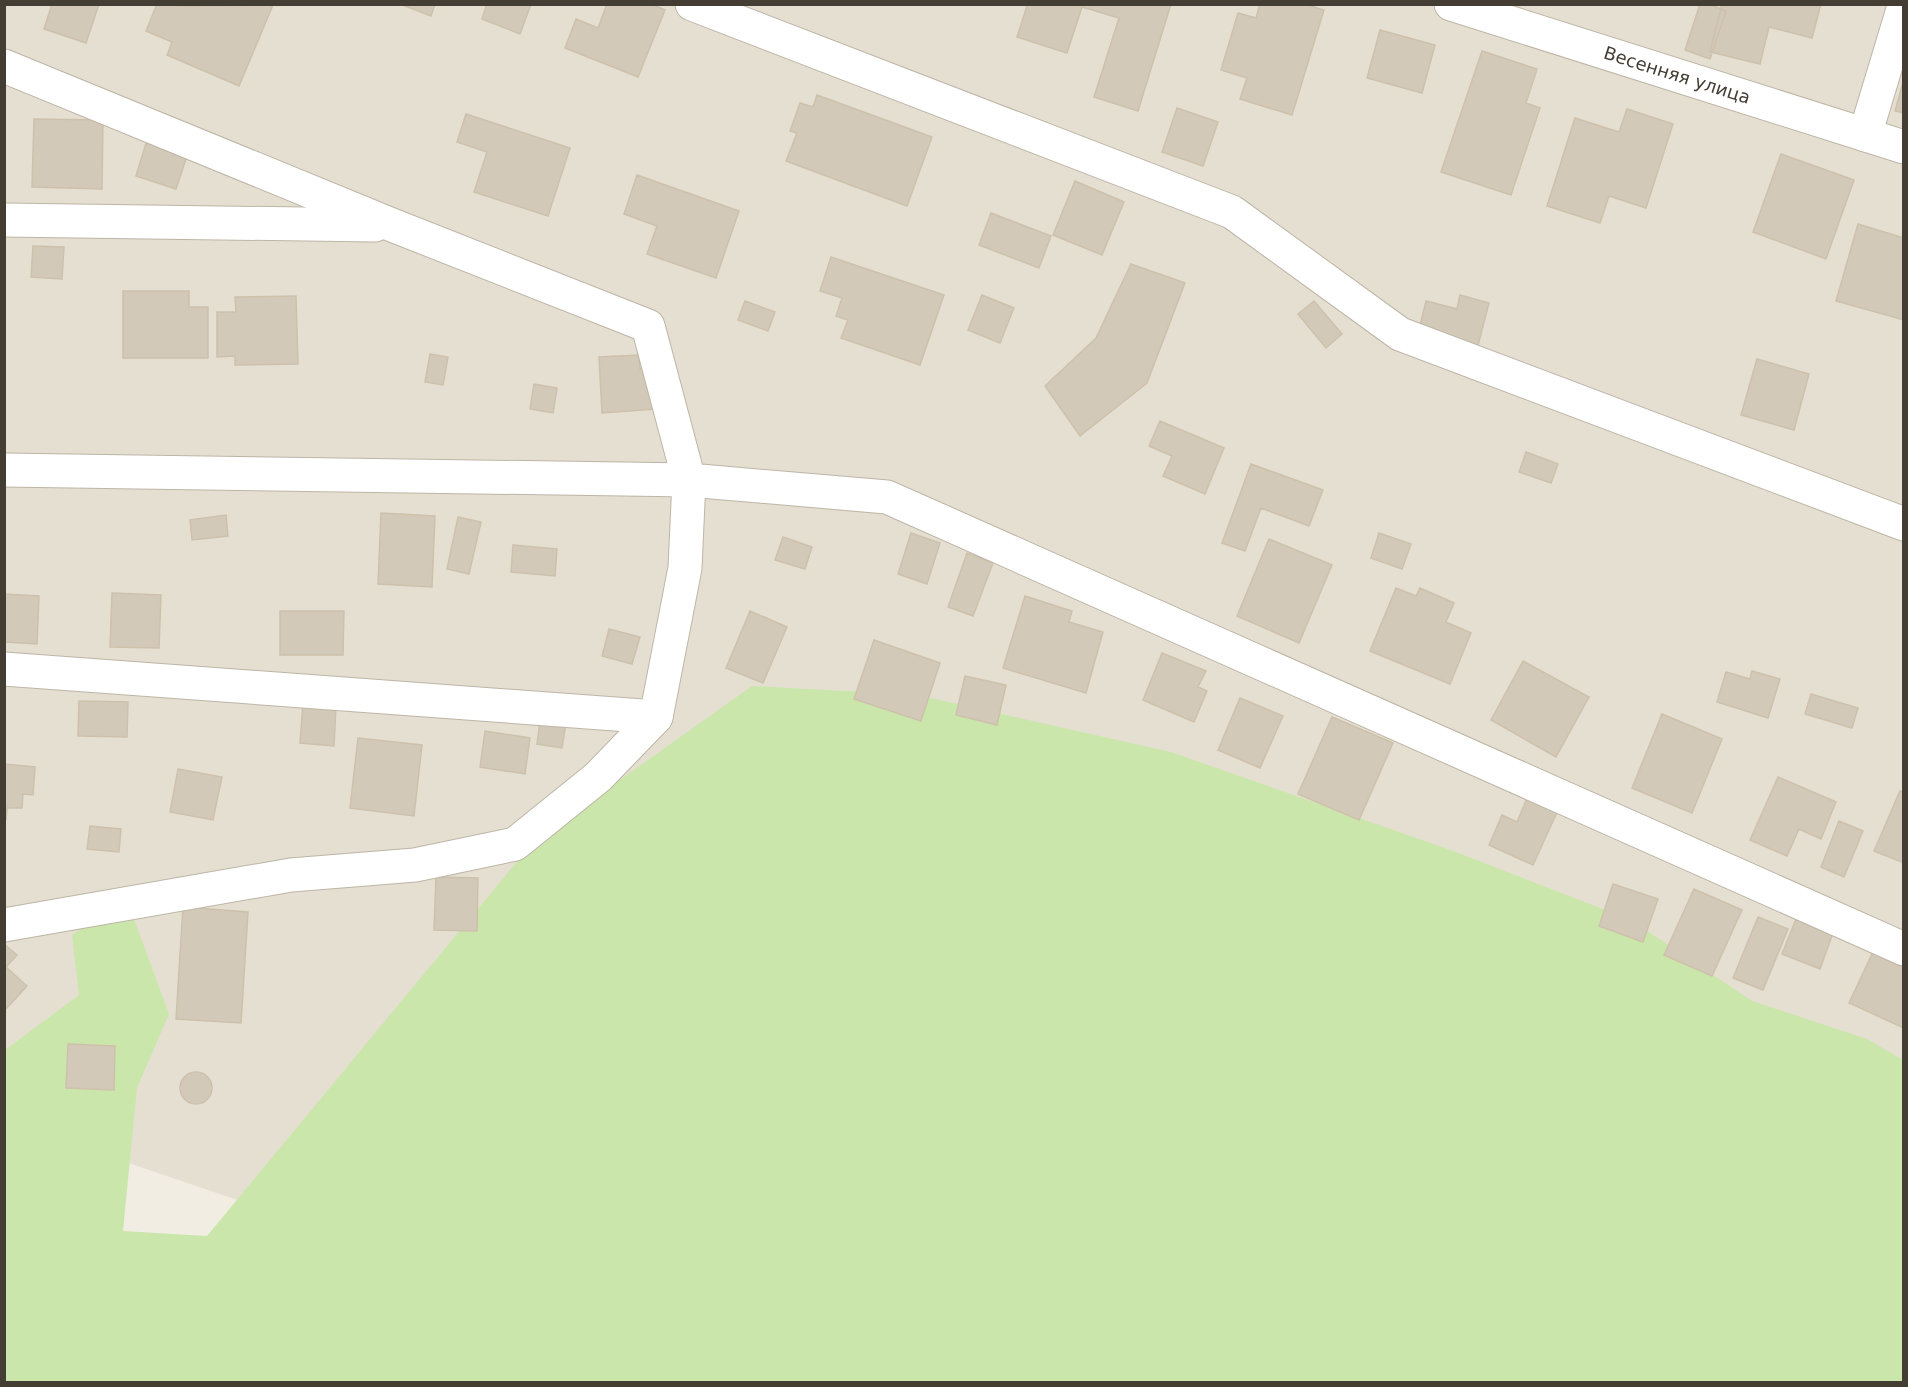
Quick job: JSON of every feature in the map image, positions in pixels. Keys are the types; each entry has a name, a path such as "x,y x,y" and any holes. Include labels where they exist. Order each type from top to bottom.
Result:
{"street":[{"path":"692,4 1232,212 1400,334 1904,524"},
{"name":"Весенняя улица","path":"1451,4 1904,147"},
{"path":"1865,135 1904,6"},
{"path":"4,66 392,225 648,326 689,480 685,568 657,717 598,777 515,844 415,865 291,875 4,925"},
{"path":"4,220 392,225"},
{"path":"4,470 689,480 887,497 1904,949"},
{"path":"4,669 657,717"}],"shaded area":[{"path":"5,5 1903,5 1903,1116 249,1204 5,1121"}],"green space":[{"path":"752,686 917,695 1171,752 1456,852 1631,920 1752,1001 1867,1039 1903,1060 1903,1382 5,1382 5,1050 79,995 72,935 127,900 169,1014 137,1088 123,1231 207,1236 534,841"}],"building":[{"path":"52,4 99,4 86,43 44,29"},
{"path":"157,4 273,5 239,86 167,55 172,42 146,31"},
{"path":"400,4 435,4 431,16"},
{"path":"487,4 531,4 520,34 482,19"},
{"path":"607,4 651,4 665,10 638,77 565,48 576,19 598,28"},
{"path":"1022,4 1171,4 1138,111 1094,97 1119,18 1082,7 1067,53 1017,37 1027,6"},
{"path":"1260,4 1304,4 1324,10 1292,115 1240,99 1247,78 1221,70 1238,13 1256,18"},
{"path":"1700,4 1709,4 1726,11 1710,59 1685,50"},
{"path":"1722,4 1821,4 1812,38 1769,27 1760,64 1710,52"},
{"path":"1380,30 1435,45 1422,93 1367,78"},
{"path":"1482,51 1537,69 1526,103 1540,108 1511,195 1441,172"},
{"path":"1904,79 1904,113 1895,111"},
{"path":"817,95 932,137 907,206 786,161 797,133 790,131 800,103 813,107"},
{"path":"1177,108 1218,122 1203,166 1162,152"},
{"path":"1627,109 1673,124 1646,208 1609,196 1600,223 1547,206 1575,118 1619,132"},
{"path":"466,114 570,148 548,216 474,192 487,152 457,142"},
{"path":"34,119 103,120 102,189 32,187"},
{"path":"147,140 188,153 176,189 136,176"},
{"path":"1781,154 1854,180 1826,259 1753,232"},
{"path":"637,175 739,211 716,278 647,254 657,226 624,214"},
{"path":"1075,181 1124,202 1102,255 1053,235"},
{"path":"991,213 1051,236 1039,268 979,245"},
{"path":"1858,224 1904,238 1904,320 1836,301"},
{"path":"33,246 64,247 62,279 31,277"},
{"path":"831,257 944,295 920,365 841,338 848,320 836,316 842,298 820,291"},
{"path":"1131,264 1185,283 1147,383 1080,436 1045,386 1096,338"},
{"path":"123,291 189,291 189,307 208,307 208,358 123,358"},
{"path":"982,295 1014,308 1000,343 968,330"},
{"path":"1460,295 1489,303 1475,357 1416,342 1426,301 1457,309"},
{"path":"296,296 298,364 235,365 235,356 217,357 217,312 236,312 235,297"},
{"path":"745,301 775,312 768,331 738,320"},
{"path":"1314,301 1342,334 1326,348 1298,314"},
{"path":"430,354 448,357 443,385 425,382"},
{"path":"639,355 640,369 654,367 656,409 602,413 599,357"},
{"path":"1757,359 1809,374 1794,430 1741,415"},
{"path":"534,384 557,388 553,413 530,409"},
{"path":"1160,421 1224,448 1205,494 1163,476 1172,456 1149,446"},
{"path":"1526,452 1558,464 1551,483 1519,472"},
{"path":"1251,464 1323,490 1309,526 1261,508 1245,551 1222,543"},
{"path":"381,513 435,516 432,587 378,584"},
{"path":"226,515 228,536 192,540 190,520"},
{"path":"458,517 481,522 469,574 447,569"},
{"path":"911,533 940,543 927,584 898,574"},
{"path":"1379,533 1411,544 1402,569 1371,558"},
{"path":"783,537 812,547 805,569 775,560"},
{"path":"1269,539 1332,565 1299,643 1237,616"},
{"path":"513,545 557,549 555,576 511,572"},
{"path":"967,553 993,563 973,616 948,607"},
{"path":"1396,588 1416,596 1420,588 1454,603 1446,622 1471,633 1450,684 1370,651"},
{"path":"112,593 161,595 159,648 110,647"},
{"path":"4,594 39,596 37,644 4,642"},
{"path":"1025,596 1072,611 1069,622 1103,632 1086,693 1003,668"},
{"path":"280,611 344,611 343,655 280,655"},
{"path":"750,611 787,627 763,683 726,668"},
{"path":"609,629 640,637 632,664 602,656"},
{"path":"874,640 940,663 921,721 854,699"},
{"path":"1162,653 1206,671 1198,687 1207,691 1194,722 1143,700"},
{"path":"1523,661 1589,697 1556,757 1491,720"},
{"path":"1752,671 1780,679 1768,718 1717,702 1726,672 1750,679"},
{"path":"965,676 1006,685 997,725 956,715"},
{"path":"1811,694 1858,708 1852,728 1805,714"},
{"path":"1240,698 1283,716 1260,768 1218,750"},
{"path":"79,701 128,702 127,737 78,736"},
{"path":"303,703 336,706 334,746 300,743"},
{"path":"541,713 567,716 562,748 537,744"},
{"path":"1662,714 1722,739 1692,813 1632,788"},
{"path":"1332,717 1393,743 1359,820 1298,794"},
{"path":"485,731 530,738 525,774 480,767"},
{"path":"358,738 422,745 414,816 350,808"},
{"path":"4,764 35,767 33,795 23,794 22,808 7,808 6,820"},
{"path":"178,769 222,777 213,820 170,812"},
{"path":"1778,777 1836,802 1821,839 1799,829 1787,856 1750,840"},
{"path":"1900,791 1904,792 1904,863 1874,851"},
{"path":"1528,796 1558,810 1533,865 1489,845 1502,815 1517,822"},
{"path":"1839,821 1863,831 1844,877 1821,867"},
{"path":"90,826 121,829 119,852 87,849"},
{"path":"436,877 478,878 477,931 434,930"},
{"path":"1613,884 1658,899 1643,942 1599,926"},
{"path":"1694,889 1742,910 1712,976 1664,955"},
{"path":"183,907 248,912 241,1023 176,1019"},
{"path":"1758,917 1788,929 1763,990 1733,978"},
{"path":"1796,919 1833,933 1820,969 1782,954"},
{"path":"4,944 17,955 6,967 27,986 4,1011"},
{"path":"1873,952 1904,967 1904,1028 1849,1003"},
{"path":"68,1044 115,1046 114,1090 66,1088"},
{"path":"196,1072 207,1077 212,1088 207,1099 196,1104 185,1099 180,1088 185,1077"}]}
